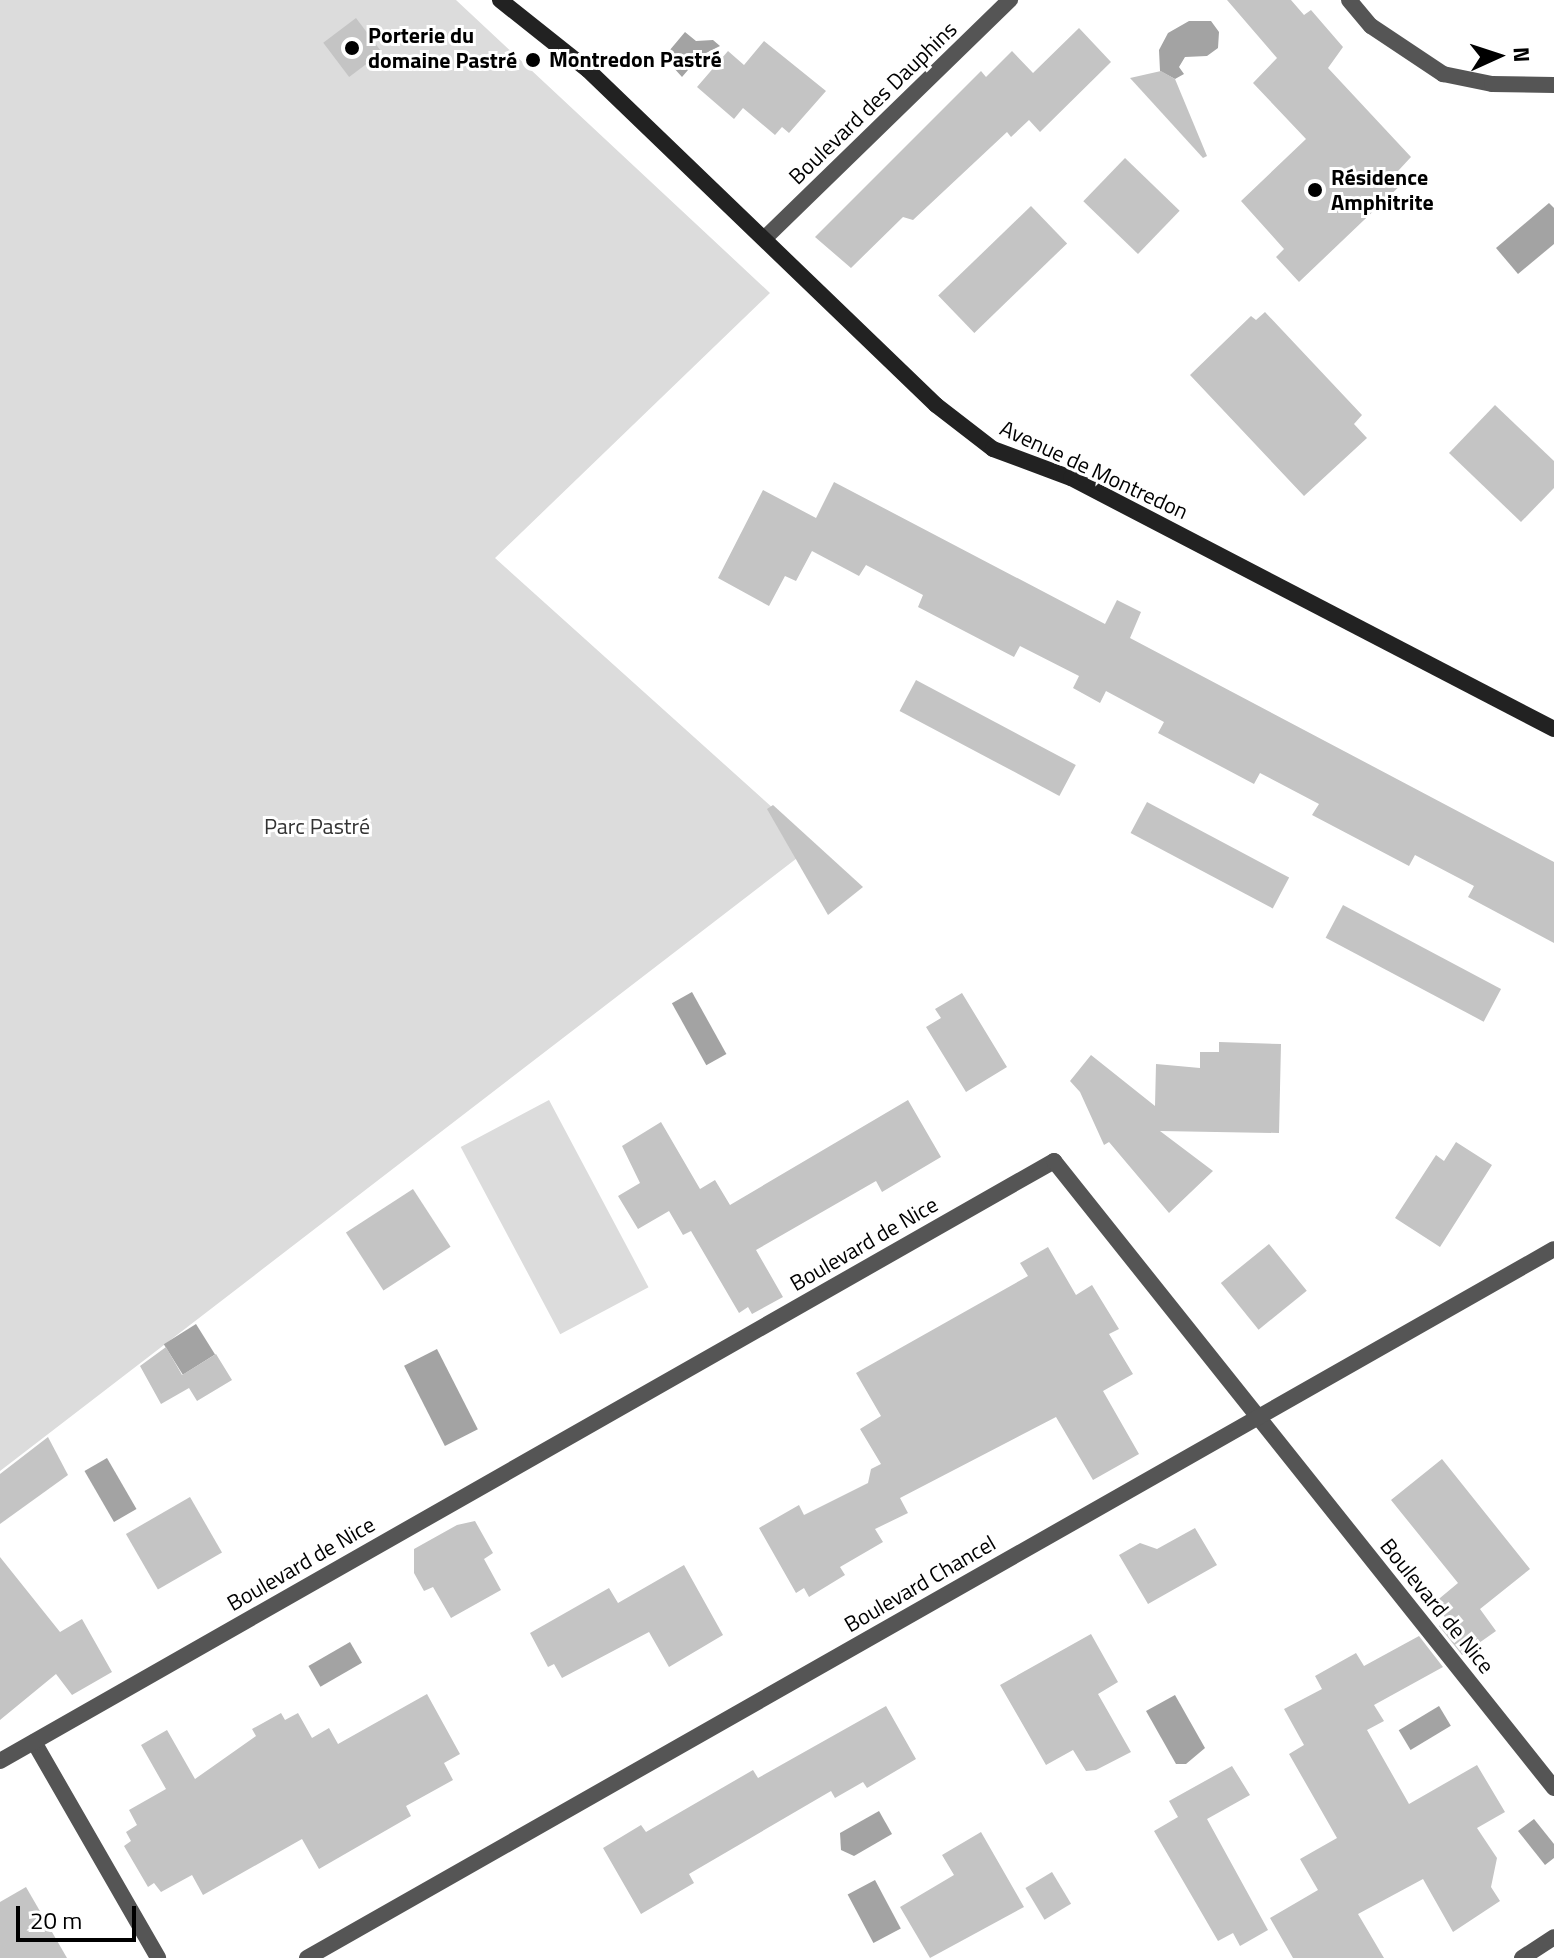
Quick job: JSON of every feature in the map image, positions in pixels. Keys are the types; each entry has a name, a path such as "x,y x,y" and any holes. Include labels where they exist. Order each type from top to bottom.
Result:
{"street":[{"name":"Avenue de Montredon","path":"500,0 588,70 936,405 993,449 1071,478 1554,729"},
{"name":"Boulevard des Dauphins","path":"765,238 1010,0"},
{"path":"1349,0 1371,26 1443,74 1492,84 1554,85"},
{"name":"Boulevard de Nice","path":"0,1761 1054,1161 1554,1788"},
{"name":"Boulevard Chancel","path":"307,1958 1554,1249"},
{"path":"34,1742 158,1958"},
{"path":"1522,1958 1554,1937"}],"green space":[{"name":"Parc Pastré","path":"0,0 456,0 770,293 495,558 814,845 0,1471"},
{"path":"549,1100 649,1287 560,1334 461,1147"}],"shaded area":[{"path":"1189,21 1211,21 1219,32 1218,48 1207,56 1185,57 1179,67 1184,74 1175,79 1160,71 1159,50 1168,33"},
{"path":"685,32 696,41 713,40 720,46 700,56 682,77 664,57"},
{"path":"1549,203 1554,208 1554,244 1518,274 1496,248"},
{"path":"692,992 726,1054 706,1065 672,1003"},
{"path":"196,1324 215,1355 183,1375 164,1344"},
{"path":"437,1349 478,1429 445,1446 404,1366"},
{"path":"107,1458 136,1509 114,1522 84,1471"},
{"path":"350,1642 362,1663 320,1687 308,1666"},
{"path":"1175,1695 1205,1748 1186,1764 1176,1764 1146,1711"},
{"path":"1439,1706 1451,1726 1411,1750 1399,1730"},
{"path":"879,1811 892,1834 854,1856 841,1850 840,1833"},
{"path":"1534,1819 1554,1844 1554,1858 1545,1865 1518,1831"},
{"path":"875,1880 901,1929 873,1943 848,1895"}],"building":[{"path":"1227,0 1291,0 1304,15 1311,10 1343,47 1328,68 1411,157 1398,171 1406,180 1299,282 1276,257 1284,249 1241,201 1306,139 1253,83 1277,58"},
{"name":"Porterie du domaine Pastré","path":"356,18 382,52 349,77 323,43"},
{"path":"1079,28 1111,62 1040,132 1029,120 1011,137 1007,132 913,220 903,217 851,268 815,237 981,71 986,77 1012,51 1033,73"},
{"path":"764,41 826,91 789,133 782,127 775,135 743,108 734,119 697,87 728,51 744,65"},
{"path":"1161,71 1175,79 1207,156 1203,158 1130,78"},
{"path":"1125,158 1180,211 1138,254 1083,201"},
{"path":"1031,206 1067,243 974,333 938,296"},
{"path":"1265,312 1362,415 1354,424 1367,438 1304,496 1190,375 1251,316 1256,320"},
{"path":"1495,405 1554,461 1554,488 1521,522 1449,453"},
{"path":"834,482 1105,624 1117,600 1141,612 1130,638 1554,862 1554,943 1468,897 1474,886 1415,855 1409,866 1312,815 1319,804 1260,773 1254,784 1158,733 1164,722 1106,691 1100,703 1073,688 1079,676 1020,646 1014,657 918,607 923,595 866,565 859,576 812,551 796,581 785,576 769,606 718,578 763,490 816,518"},
{"path":"916,680 1076,765 1059,796 900,711"},
{"path":"1147,802 1289,878 1273,908 1131,833"},
{"path":"773,805 863,887 828,915 767,809"},
{"path":"1343,905 1501,989 1484,1022 1326,938"},
{"path":"962,993 1007,1067 966,1092 926,1027 941,1018 935,1009"},
{"path":"1219,1042 1281,1044 1279,1133 1160,1131 1213,1171 1169,1213 1109,1142 1104,1145 1080,1092 1070,1081 1091,1055 1155,1106 1156,1064 1200,1068 1200,1052 1219,1052"},
{"path":"908,1100 941,1157 882,1192 876,1181 756,1250 783,1297 752,1314 748,1307 739,1313 691,1231 683,1235 669,1211 638,1229 618,1196 640,1183 622,1146 661,1122 700,1189 715,1180 730,1205"},
{"path":"1456,1142 1492,1165 1440,1247 1395,1218 1436,1155 1444,1161"},
{"path":"413,1189 451,1247 383,1290 346,1233"},
{"path":"1269,1244 1307,1291 1259,1330 1221,1283"},
{"path":"1048,1247 1076,1295 1092,1285 1119,1329 1109,1334 1133,1374 1103,1391 1139,1454 1093,1480 1056,1417 900,1498 908,1513 875,1529 883,1542 840,1567 845,1575 809,1597 804,1588 796,1593 759,1528 799,1505 804,1515 868,1483 871,1469 881,1464 860,1429 881,1416 856,1373 1028,1276 1020,1263"},
{"path":"166,1347 182,1375 216,1354 232,1380 197,1401 189,1388 161,1404 140,1366"},
{"path":"48,1437 68,1475 0,1524 0,1474"},
{"path":"1442,1459 1530,1569 1480,1609 1496,1631 1462,1655 1439,1626 1448,1621 1434,1603 1458,1583 1391,1500"},
{"path":"190,1497 222,1552 158,1589 126,1534"},
{"path":"475,1521 493,1553 484,1559 501,1590 451,1618 433,1587 424,1591 414,1573 414,1549 457,1525"},
{"path":"1195,1528 1217,1565 1148,1604 1119,1555 1140,1543 1157,1549"},
{"path":"0,1557 60,1632 82,1619 112,1672 72,1695 56,1674 0,1720"},
{"path":"684,1565 723,1635 669,1667 649,1632 562,1678 554,1664 548,1667 530,1633 609,1588 618,1603"},
{"path":"1091,1634 1118,1682 1098,1694 1131,1752 1096,1770 1086,1771 1073,1750 1046,1765 1000,1685"},
{"path":"1419,1636 1443,1667 1374,1705 1384,1721 1367,1730 1409,1804 1477,1765 1505,1812 1477,1828 1497,1858 1491,1887 1500,1901 1453,1932 1423,1879 1358,1914 1384,1958 1293,1958 1270,1918 1318,1890 1300,1859 1337,1838 1289,1754 1304,1745 1284,1709 1322,1689 1315,1676 1356,1653 1364,1666"},
{"path":"427,1694 460,1754 444,1763 453,1780 406,1806 411,1816 319,1869 302,1839 203,1895 192,1875 161,1892 154,1883 148,1887 124,1846 131,1841 126,1832 137,1825 129,1810 166,1789 141,1745 167,1730 195,1779 256,1736 252,1729 281,1713 285,1720 298,1713 312,1738 329,1728 338,1744"},
{"path":"886,1706 916,1759 867,1788 863,1782 835,1798 831,1791 689,1874 694,1883 641,1914 603,1848 641,1825 646,1832 753,1770 758,1778"},
{"path":"1232,1766 1250,1795 1207,1819 1268,1930 1240,1946 1233,1933 1218,1941 1154,1831 1178,1817 1169,1801"},
{"path":"981,1832 1024,1907 930,1958 900,1907 954,1875 942,1855"},
{"path":"1052,1872 1071,1904 1044,1920 1025,1888"},
{"path":"26,1887 67,1958 0,1958 0,1902"}],"place":[{"name":"Porterie du domaine Pastré","path":"352,48"},
{"name":"Montredon Pastré","path":"533,60"},
{"name":"Résidence Amphitrite","path":"1315,190"}]}
